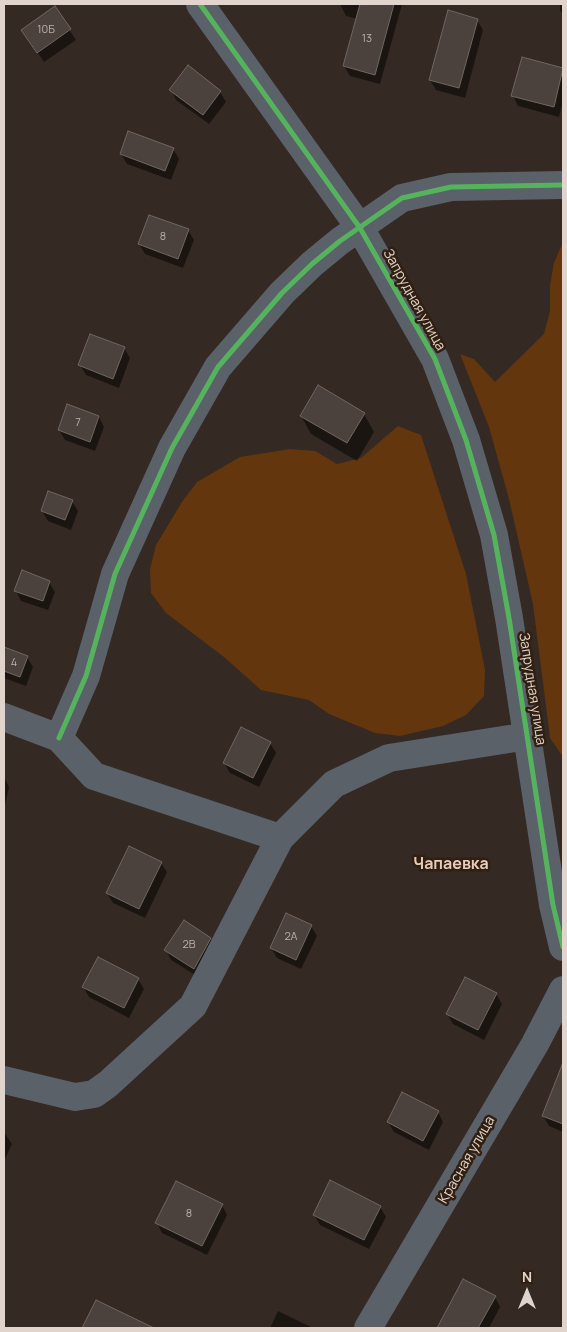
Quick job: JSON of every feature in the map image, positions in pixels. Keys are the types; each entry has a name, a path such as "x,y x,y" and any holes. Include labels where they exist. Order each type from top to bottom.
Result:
{"street":[{"name":"Запрудная улица","path":"200,4 360,228 434,359 466,440 494,535 528,736 553,905 563,947"},
{"path":"59,738 86,676 115,574 172,448 218,367 300,275 333,247 402,198 451,187 563,185"},
{"path":"4,717 59,738 94,776 280,838"},
{"path":"4,1080 75,1097 94,1094 108,1084 193,1006 280,838 334,784 389,758 528,736"},
{"name":"Красная улица","path":"368,1328 535,1044 563,990"}],"shaded area":[{"path":"563,242 563,757 550,738 533,604 509,499 489,427 460,354 474,359 495,382 544,334 550,311 550,285 554,263"},
{"path":"398,426 421,435 466,574 485,670 484,696 466,715 443,726 400,736 375,733 329,714 309,700 261,690 224,657 166,613 151,593 150,569 156,545 182,502 197,482 240,457 290,449 315,451 337,464 361,458"}],"building":[{"path":"360,4 394,4 375,75 343,66"},
{"path":"55,6 71,29 37,53 21,30"},
{"path":"448,10 478,19 459,88 429,80"},
{"path":"522,57 563,68 554,107 511,96"},
{"path":"188,65 221,91 203,115 169,90"},
{"path":"128,131 174,148 165,171 120,154"},
{"path":"149,215 189,229 178,259 138,244"},
{"path":"90,334 125,347 113,379 78,365"},
{"path":"318,385 365,413 347,443 300,416"},
{"path":"67,404 99,416 90,442 58,430"},
{"path":"48,491 73,500 65,520 41,511"},
{"path":"22,570 50,581 43,601 14,591"},
{"path":"4,647 28,656 20,677 4,671"},
{"path":"241,727 271,742 253,778 223,763"},
{"path":"129,846 162,862 139,909 106,893"},
{"path":"286,913 312,925 296,960 270,948"},
{"path":"184,920 211,938 194,969 164,950"},
{"path":"98,957 139,978 124,1008 82,987"},
{"path":"465,977 497,993 478,1030 446,1014"},
{"path":"563,1066 563,1124 542,1116"},
{"path":"402,1092 439,1111 423,1141 387,1122"},
{"path":"330,1180 381,1206 364,1240 313,1215"},
{"path":"176,1181 223,1204 202,1246 155,1223"},
{"path":"463,1279 496,1296 478,1328 437,1328"},
{"path":"96,1300 154,1328 82,1328"}],"cycle path":[{"path":"200,4 360,228 435,359 466,440 494,535 509,618 553,905 563,947"},
{"path":"59,738 86,676 115,574 172,448 218,367 282,293 312,264 340,241 402,198 451,187 563,185"}],"district":[{"name":"Чапаевка","path":"451,865"}]}
